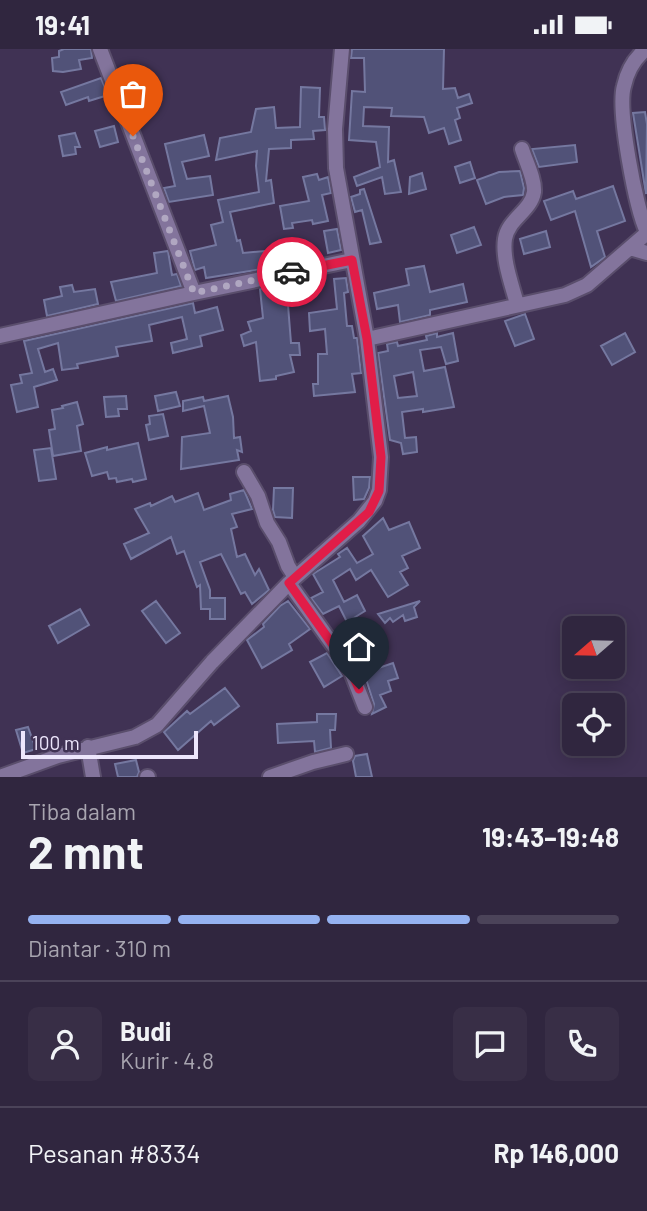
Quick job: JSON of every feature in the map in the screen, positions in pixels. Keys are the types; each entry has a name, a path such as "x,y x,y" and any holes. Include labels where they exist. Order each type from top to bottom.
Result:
{"street":[{"path":"100,49 194,293"},
{"path":"0,777 44,760 135,737 157,725 212,662 292,580 369,512 379,491 381,457 367,339 338,187 335,145 342,49"},
{"path":"367,339 565,295 587,285 647,232 636,191 622,99 629,70 646,49"},
{"path":"517,304 505,254 505,239 509,226 534,193 522,149"},
{"path":"630,248 647,253"},
{"path":"0,336 352,260"},
{"path":"244,472 258,496 267,523 279,542 292,580 350,669 365,707"},
{"path":"88,747 93,777"},
{"path":"270,777 346,754"}],"building":[{"path":"91,49 92,58 79,60 81,69 53,71 52,58 59,57 59,51"},
{"path":"352,49 444,49 443,89 455,88 458,98 469,94 472,103 457,108 460,118 455,120 461,140 449,144 444,128 429,133 424,117 391,116 392,108 364,107 363,126 389,127 388,162 394,160 401,192 385,194 382,177 357,186 354,177 380,167 376,142 349,140 352,91 365,92 364,58 351,58"},
{"path":"101,78 108,95 89,101 88,97 66,105 61,92"},
{"path":"301,87 320,88 319,117 324,117 325,130 313,131 314,139 291,140 291,148 269,149 266,181 271,180 274,203 230,212 243,253 265,251 268,268 206,278 204,267 195,270 190,251 216,245 211,225 223,222 218,200 259,192 257,151 216,160 220,138 251,132 256,109 274,107 276,128 300,127"},
{"path":"645,112 647,124 646,194 633,113"},
{"path":"114,126 118,142 100,147 95,131"},
{"path":"75,133 80,147 75,147 76,154 63,156 59,136"},
{"path":"204,135 209,156 182,162 187,179 210,176 213,195 169,202 164,188 175,186 165,144"},
{"path":"575,145 577,162 539,167 532,149"},
{"path":"470,162 475,178 460,183 455,167"},
{"path":"520,171 523,195 504,197 486,204 477,180 499,172"},
{"path":"422,173 426,189 409,194 410,177"},
{"path":"317,174 319,180 328,177 331,193 322,195 328,221 313,224 312,220 292,223 293,228 284,229 280,206 309,201 303,177"},
{"path":"613,186 625,221 597,231 605,257 591,267 575,211 551,220 544,201 573,191 576,199"},
{"path":"364,189 381,242 370,244 362,210 355,212 351,197 360,194 360,190"},
{"path":"474,227 481,245 457,253 451,235"},
{"path":"337,229 341,250 328,253 324,231"},
{"path":"546,231 550,247 524,254 520,239"},
{"path":"168,251 172,275 177,274 181,286 116,301 111,282 157,273 154,253"},
{"path":"424,266 430,292 463,284 467,302 430,310 430,315 400,322 398,305 377,309 374,293 409,285 406,269"},
{"path":"346,278 348,292 344,293 347,326 352,326 354,338 357,338 361,373 352,374 355,392 314,396 313,384 318,384 318,354 327,354 325,329 310,331 309,313 337,309 334,279"},
{"path":"288,283 291,343 299,343 300,355 290,355 294,372 276,376 276,379 260,381 256,342 244,346 241,335 251,331 248,322 263,318 260,289"},
{"path":"72,285 74,292 95,289 98,304 47,316 44,300 62,296 60,287"},
{"path":"193,303 195,313 217,307 223,330 200,336 202,346 173,353 171,343 187,339 182,317 149,325 152,341 116,347 118,356 77,364 78,368 62,370 58,343 38,349 45,372 53,369 57,380 34,387 38,407 17,412 11,385 22,383 20,375 32,373 24,341"},
{"path":"525,314 534,339 515,346 505,321"},
{"path":"437,333 437,337 453,333 458,361 446,364 441,347 420,350 424,371 445,367 454,407 402,412 405,438 416,437 417,452 403,454 401,443 390,440 378,353 388,351 387,344 397,342 398,346 427,340 426,336","holes":["413,372 417,396 398,398 394,376"]},
{"path":"625,333 635,352 612,365 601,346"},
{"path":"176,392 180,406 158,411 155,396"},
{"path":"126,396 127,409 118,409 119,416 106,417 104,397"},
{"path":"228,396 234,438 240,437 242,452 237,450 239,460 181,469 182,437 210,433 204,406 183,411 183,401 203,397 204,401"},
{"path":"77,402 83,424 77,426 81,451 53,456 49,430 55,429 52,410"},
{"path":"163,414 168,436 149,440 146,425 150,424 149,416"},
{"path":"138,443 146,479 117,482 116,478 109,479 107,472 92,476 85,453"},
{"path":"51,448 56,479 39,481 34,450"},
{"path":"353,477 370,477 364,499 354,500"},
{"path":"274,488 293,488 292,518 275,517"},
{"path":"244,490 252,509 232,514 237,527 231,529 237,557 245,554 255,575 259,569 269,590 252,604 245,592 241,594 221,554 200,562 210,590 210,598 225,598 225,619 210,619 210,609 201,609 200,585 197,587 184,551 177,554 171,537 131,559 124,544 149,533 135,509 150,503 151,506 172,496 175,502 198,493 204,510 231,500 230,494"},
{"path":"383,518 389,530 409,522 420,548 402,556 408,568 400,572 408,585 388,597 371,570 356,580 350,569 333,580 344,602 357,595 365,611 347,622 339,606 323,614 311,598 323,592 313,574 340,557 338,554 347,548 357,563 373,554 363,536"},
{"path":"156,601 180,633 166,643 142,611"},
{"path":"288,601 310,629 289,644 292,650 262,668 247,640 264,627 263,624"},
{"path":"420,601 414,607 417,617 405,621 403,615 393,622 390,618 385,623 378,614"},
{"path":"80,609 89,625 58,643 49,626"},
{"path":"359,620 371,643 357,650 346,628 350,626 348,623"},
{"path":"327,653 342,676 324,687 310,662"},
{"path":"393,663 398,678 388,681 391,691 380,695 386,707 372,714 374,704 364,673"},
{"path":"225,688 239,706 214,725 211,721 178,750 164,732 187,711 190,714"},
{"path":"317,714 336,714 335,730 330,730 331,748 315,752 314,741 278,743 277,724 317,722"},
{"path":"28,727 36,749 23,753 16,730"},
{"path":"367,754 372,777 356,777 353,761 355,756"},
{"path":"136,760 139,772 137,777 118,777 115,764"}],"way so far":[{"path":"133,136 194,293 292,272"}],"route":[{"path":"292,272 352,260 367,339 381,457 379,491 369,512 289,583 350,669 359,689"}]}
